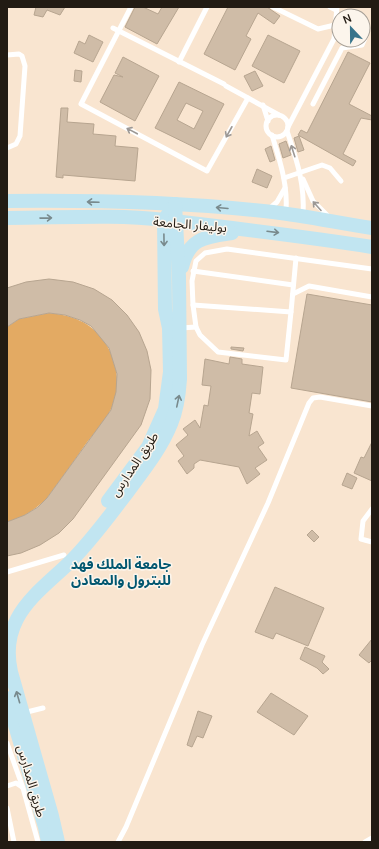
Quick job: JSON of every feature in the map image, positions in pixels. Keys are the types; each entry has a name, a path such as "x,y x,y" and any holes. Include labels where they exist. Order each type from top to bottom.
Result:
{"street":[{"name":"بوليفار الجامعة","path":"7,201 174,204 263,211 372,228"},
{"path":"174,204 171,222 179,277"},
{"name":"بوليفار الجامعة","path":"7,218 89,217 171,222 252,229 372,247"},
{"name":"طريق المدارس","path":"7,618 21,597 64,555 98,515 148,447 166,409 175,328 165,310 171,222"},
{"path":"58,842 52,816 12,707 8,659 9,645 17,619 34,597 70,562 95,534 144,470 172,424 179,393 175,328 179,277 185,253 192,244 210,237 252,229"},
{"name":"طريق المدارس","path":"12,707 48,842"}],"lane":[{"path":"131,7 81,104 207,170 248,98"},
{"path":"179,62 207,7"},
{"path":"273,7 318,29 331,26"},
{"path":"113,28 225,85 286,119 301,174 304,193 303,217"},
{"path":"272,135 280,136 288,129 331,45"},
{"path":"313,104 342,48"},
{"path":"7,55 19,54 22,56 25,66 20,136 16,144 7,148"},
{"path":"263,106 268,121 267,129 272,135 284,178 286,214"},
{"path":"268,121 271,117 279,115"},
{"path":"284,178 301,174 322,165 330,168 341,181"},
{"path":"301,174 313,201 319,209 330,218 347,224"},
{"path":"263,211 278,202 285,187"},
{"path":"296,258 286,360 218,352 200,335 196,327 193,305 193,271 199,256 205,253 227,250 296,258 372,268"},
{"path":"193,271 293,285"},
{"path":"293,294 309,286 372,297"},
{"path":"193,305 291,312"},
{"path":"175,328 196,327"},
{"path":"118,842 126,827 202,645 268,503 309,403 313,398 320,397 372,406"},
{"path":"372,508 363,521 361,539 372,542"},
{"path":"7,572 64,555"},
{"path":"12,707 42,708"},
{"path":"7,743 23,788 38,842"},
{"path":"7,786 16,783 23,788"},
{"path":"7,808 14,842"},
{"path":"365,842 372,838"}],"shaded area":[{"path":"49,313 73,318 87,324 99,334 113,357 117,375 116,394 114,402 105,420 47,498 29,513 7,522 7,327 19,319"}],"building":[{"path":"36,7 65,7 60,15 47,10 43,17 34,15"},
{"path":"135,7 143,7 158,14 162,7 179,7 157,44 125,27"},
{"path":"228,7 267,7 280,16 274,24 258,13 246,36 251,39 235,70 204,54"},
{"path":"89,35 103,42 93,62 74,53 79,41 85,44"},
{"path":"268,35 300,51 284,83 252,66"},
{"path":"348,52 370,63 349,104 372,116 372,120 361,118 343,154 356,161 353,166 298,135 301,130 307,133"},
{"path":"123,57 159,76 135,121 100,102 114,75 123,77 115,73"},
{"path":"75,70 82,71 81,82 74,81"},
{"path":"255,71 263,86 252,91 244,76"},
{"path":"179,82 224,104 200,150 155,128","holes":["186,103 203,111 194,129 177,120"]},
{"path":"61,108 68,108 67,122 94,124 93,134 116,136 115,146 138,148 135,181 63,175 63,178 56,177"},
{"path":"299,136 304,150 298,152 294,138"},
{"path":"286,141 291,155 283,158 279,144"},
{"path":"271,146 275,160 270,162 265,149"},
{"path":"257,169 272,176 267,188 252,182"},
{"path":"49,279 73,282 94,289 112,300 127,315 139,332 147,351 151,370 150,399 141,425 73,519 59,533 40,545 21,553 7,556 7,522 25,515 38,507 47,498 111,410 116,392 117,374 109,348 91,326 80,320 65,315 49,313 19,319 7,327 7,288 26,282"},
{"path":"307,294 372,305 372,402 291,388"},
{"path":"231,347 244,348 243,351 231,349"},
{"path":"230,357 242,359 242,364 263,367 260,394 252,393 249,413 253,414 249,436 257,431 264,443 258,447 267,460 255,468 260,474 247,484 239,467 200,460 194,464 194,468 187,474 178,461 184,456 176,445 188,435 183,429 195,420 200,428 204,405 208,406 211,386 202,385 205,359 229,364"},
{"path":"372,442 372,481 354,473 361,457 364,458"},
{"path":"347,473 357,478 352,489 342,485"},
{"path":"312,530 319,537 314,542 307,535"},
{"path":"275,587 324,608 308,646 276,633 273,639 255,632"},
{"path":"372,639 372,660 369,663 359,655"},
{"path":"305,647 325,656 322,662 329,669 323,674 317,668 300,659"},
{"path":"271,693 308,716 294,735 257,712"},
{"path":"198,711 212,716 203,738 197,736 192,747 187,745"}],"district":[{"name":"جامعة الملك فهد للبترول والمعادن","path":"121,572"}]}
